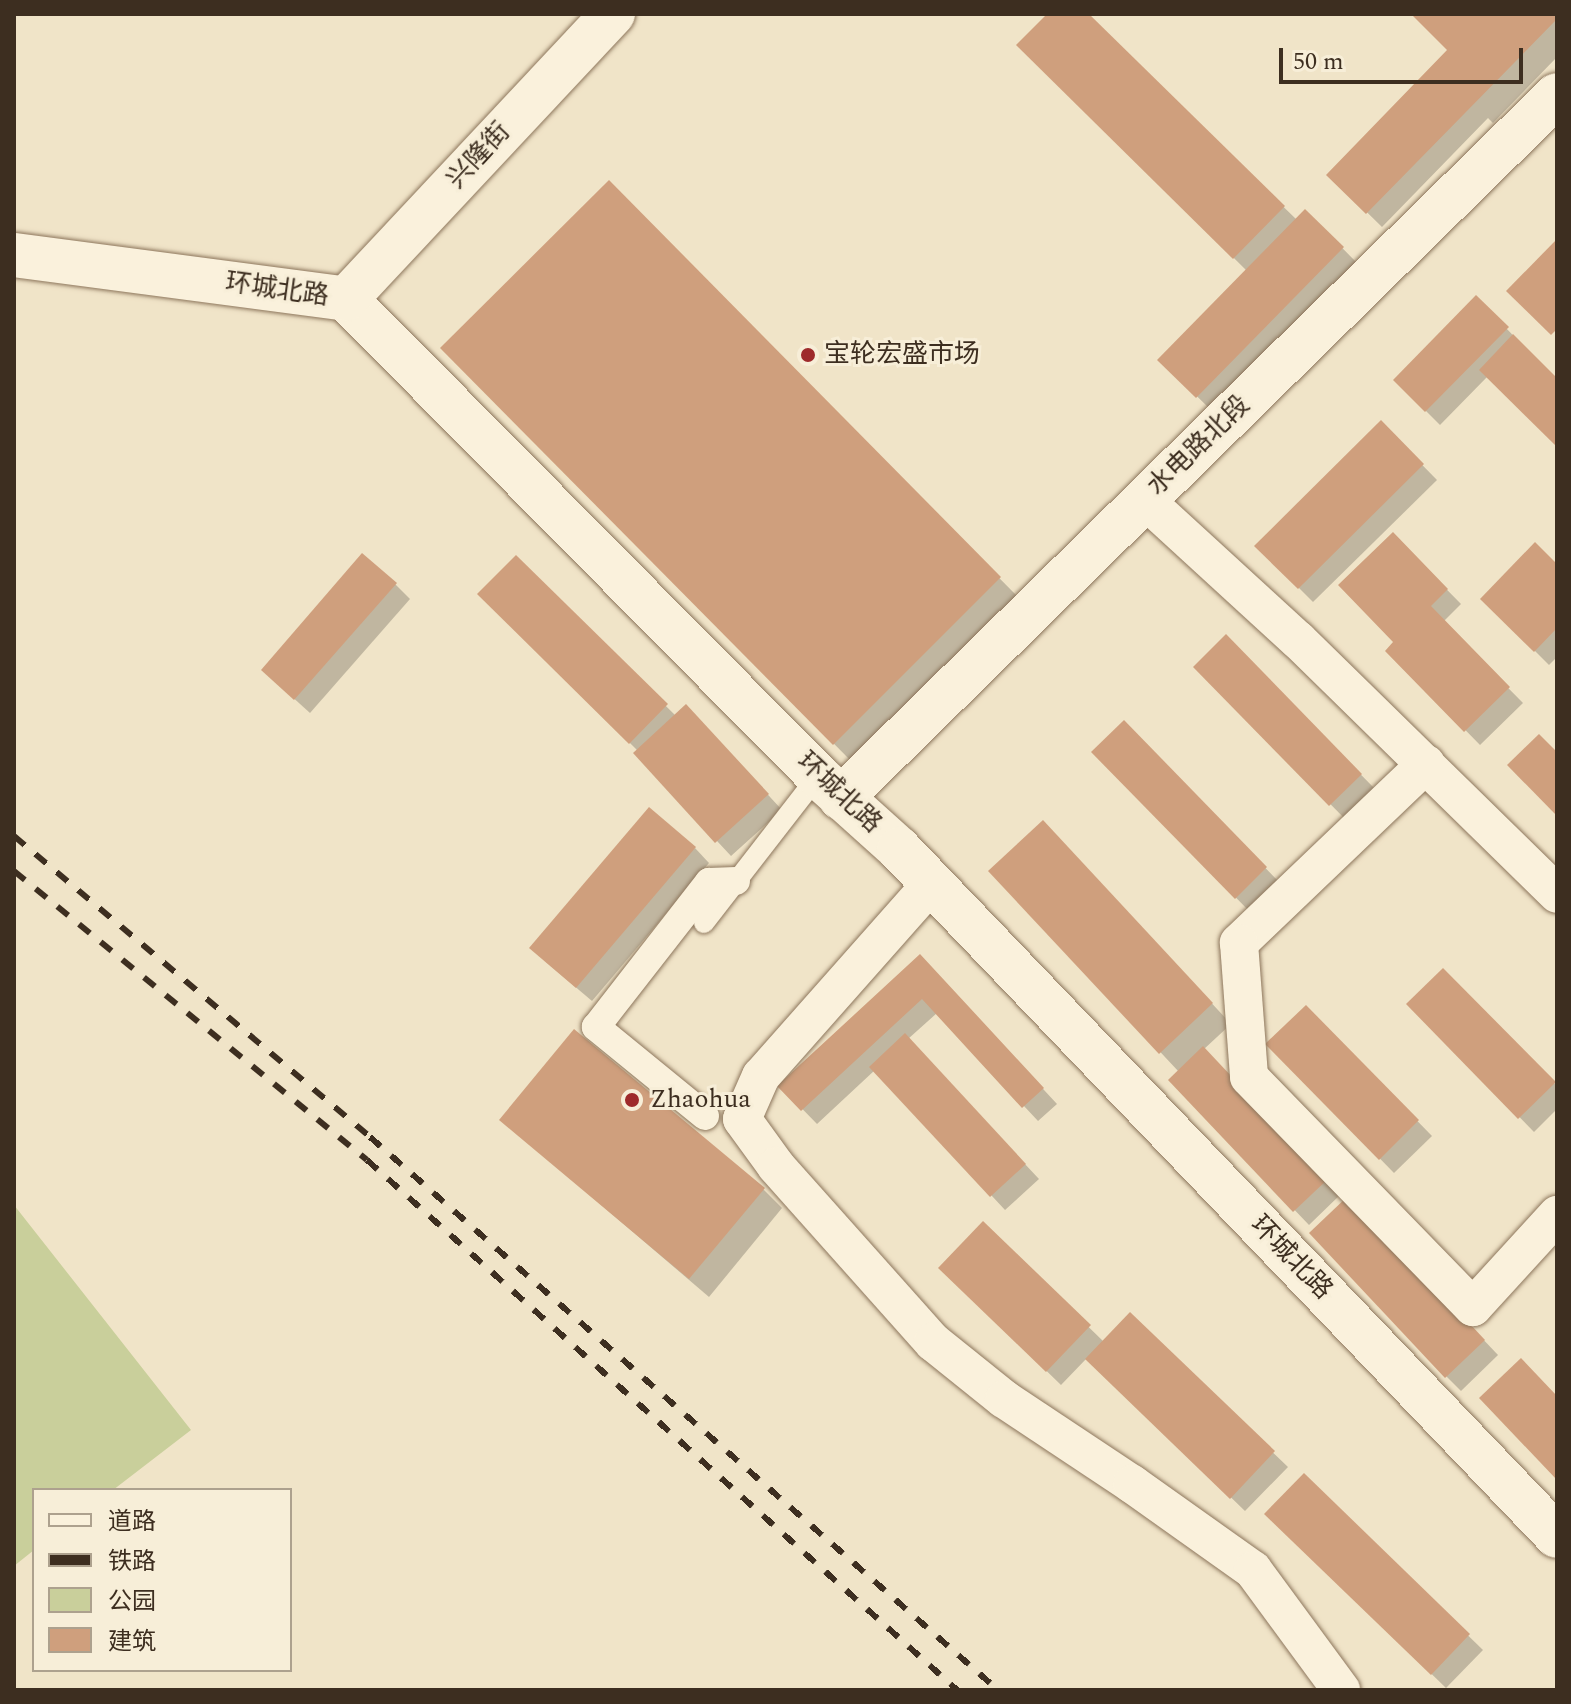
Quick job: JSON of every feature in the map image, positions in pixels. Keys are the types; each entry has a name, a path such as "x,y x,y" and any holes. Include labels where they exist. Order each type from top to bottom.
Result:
{"street":[{"name":"兴隆街","path":"346,299 613,14"},
{"name":"水电路北段","path":"830,787 1145,500 1557,95"},
{"name":"环城北路","path":"14,255 346,299 830,787 932,883 1557,1536"},
{"path":"1145,500 1426,764 1557,894"},
{"path":"1426,764 1239,943 1249,1077 1473,1307 1557,1215"},
{"path":"705,1116 596,1027 709,882 736,881"},
{"path":"932,883 761,1076 742,1119 776,1166 933,1342 1004,1399 1253,1570 1341,1690"}],"lane":[{"path":"704,923 736,881 830,787"}],"green space":[{"path":"14,1205 191,1430 116,1488 32,1488 32,1552 14,1566"}],"building":[{"path":"1047,14 1089,14 1285,206 1233,259 1016,45"},
{"path":"1411,14 1557,14 1557,19 1366,214 1326,175 1447,50"},
{"path":"609,180 1001,577 833,745 440,348"},
{"path":"1305,209 1344,247 1196,398 1157,360"},
{"path":"1557,239 1557,329 1551,335 1506,291"},
{"path":"1476,295 1509,327 1425,412 1393,380"},
{"path":"1513,334 1557,378 1557,447 1479,370"},
{"path":"1381,420 1424,464 1298,589 1254,546"},
{"path":"1393,532 1448,589 1431,606 1510,687 1464,732 1385,651 1393,642 1338,585"},
{"path":"1535,542 1557,564 1557,628 1534,652 1480,599"},
{"path":"362,553 397,583 294,700 261,670"},
{"path":"516,555 668,704 629,744 477,594"},
{"path":"1226,634 1362,774 1329,806 1193,667"},
{"path":"686,704 769,794 715,843 633,753"},
{"path":"1124,720 1267,867 1235,899 1091,752"},
{"path":"1539,734 1557,752 1557,816 1507,765"},
{"path":"649,807 696,847 576,988 529,948"},
{"path":"1043,820 1213,1003 1159,1054 988,871"},
{"path":"920,954 1044,1088 1022,1108 922,999 801,1111 777,1086"},
{"path":"1443,968 1556,1082 1518,1119 1406,1004"},
{"path":"1306,1005 1419,1120 1379,1160 1265,1044"},
{"path":"574,1029 765,1188 689,1279 499,1120"},
{"path":"905,1033 1026,1164 990,1197 869,1067"},
{"path":"1203,1046 1328,1179 1293,1212 1168,1080"},
{"path":"1349,1195 1485,1340 1445,1378 1309,1233"},
{"path":"983,1221 1091,1325 1046,1372 938,1268"},
{"path":"1130,1312 1275,1451 1230,1499 1085,1359"},
{"path":"1521,1358 1557,1396 1557,1480 1479,1398"},
{"path":"1304,1473 1470,1634 1431,1675 1264,1514"}],"railway":[{"path":"14,836 370,1137 998,1690"},
{"path":"14,871 367,1160 957,1690"}],"place":[{"name":"宝轮宏盛市场","path":"808,355"},
{"name":"Zhaohua","path":"632,1100"}]}
